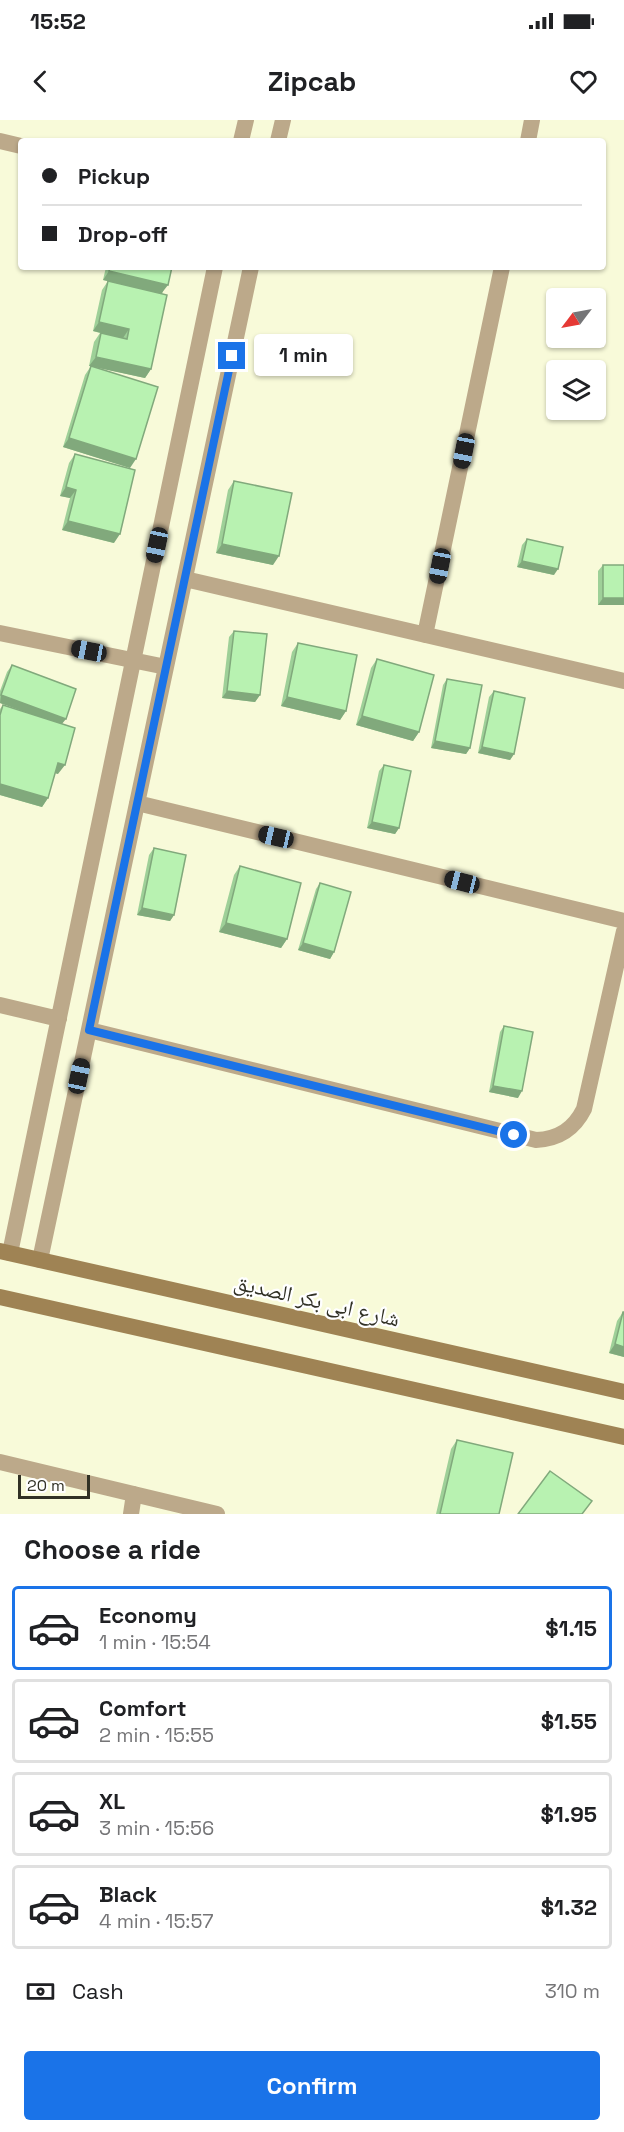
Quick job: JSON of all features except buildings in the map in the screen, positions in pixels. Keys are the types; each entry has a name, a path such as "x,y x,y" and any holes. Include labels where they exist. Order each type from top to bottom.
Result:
{"main road":[{"name":"شارع ابى بكر الصديق","path":"5,1252 624,1392"},
{"path":"0,1297 624,1437"}],"street":[{"path":"242,138 246,120"},
{"path":"279,138 283,120"},
{"path":"529,138 532,120"},
{"path":"0,141 18,145"},
{"path":"5,1252 59,1019 214,270"},
{"path":"40,1260 250,270"},
{"path":"425,635 501,270"},
{"path":"184,579 624,681"},
{"path":"0,633 166,667"},
{"path":"137,803 624,921"},
{"path":"89,1030 537,1140 546,1140 563,1134 584,1109 624,931"},
{"path":"0,1005 59,1019"},
{"path":"0,1462 217,1514"},
{"path":"130,1514 134,1494"}],"route":[{"path":"232,356 89,1030 514,1135"}]}
